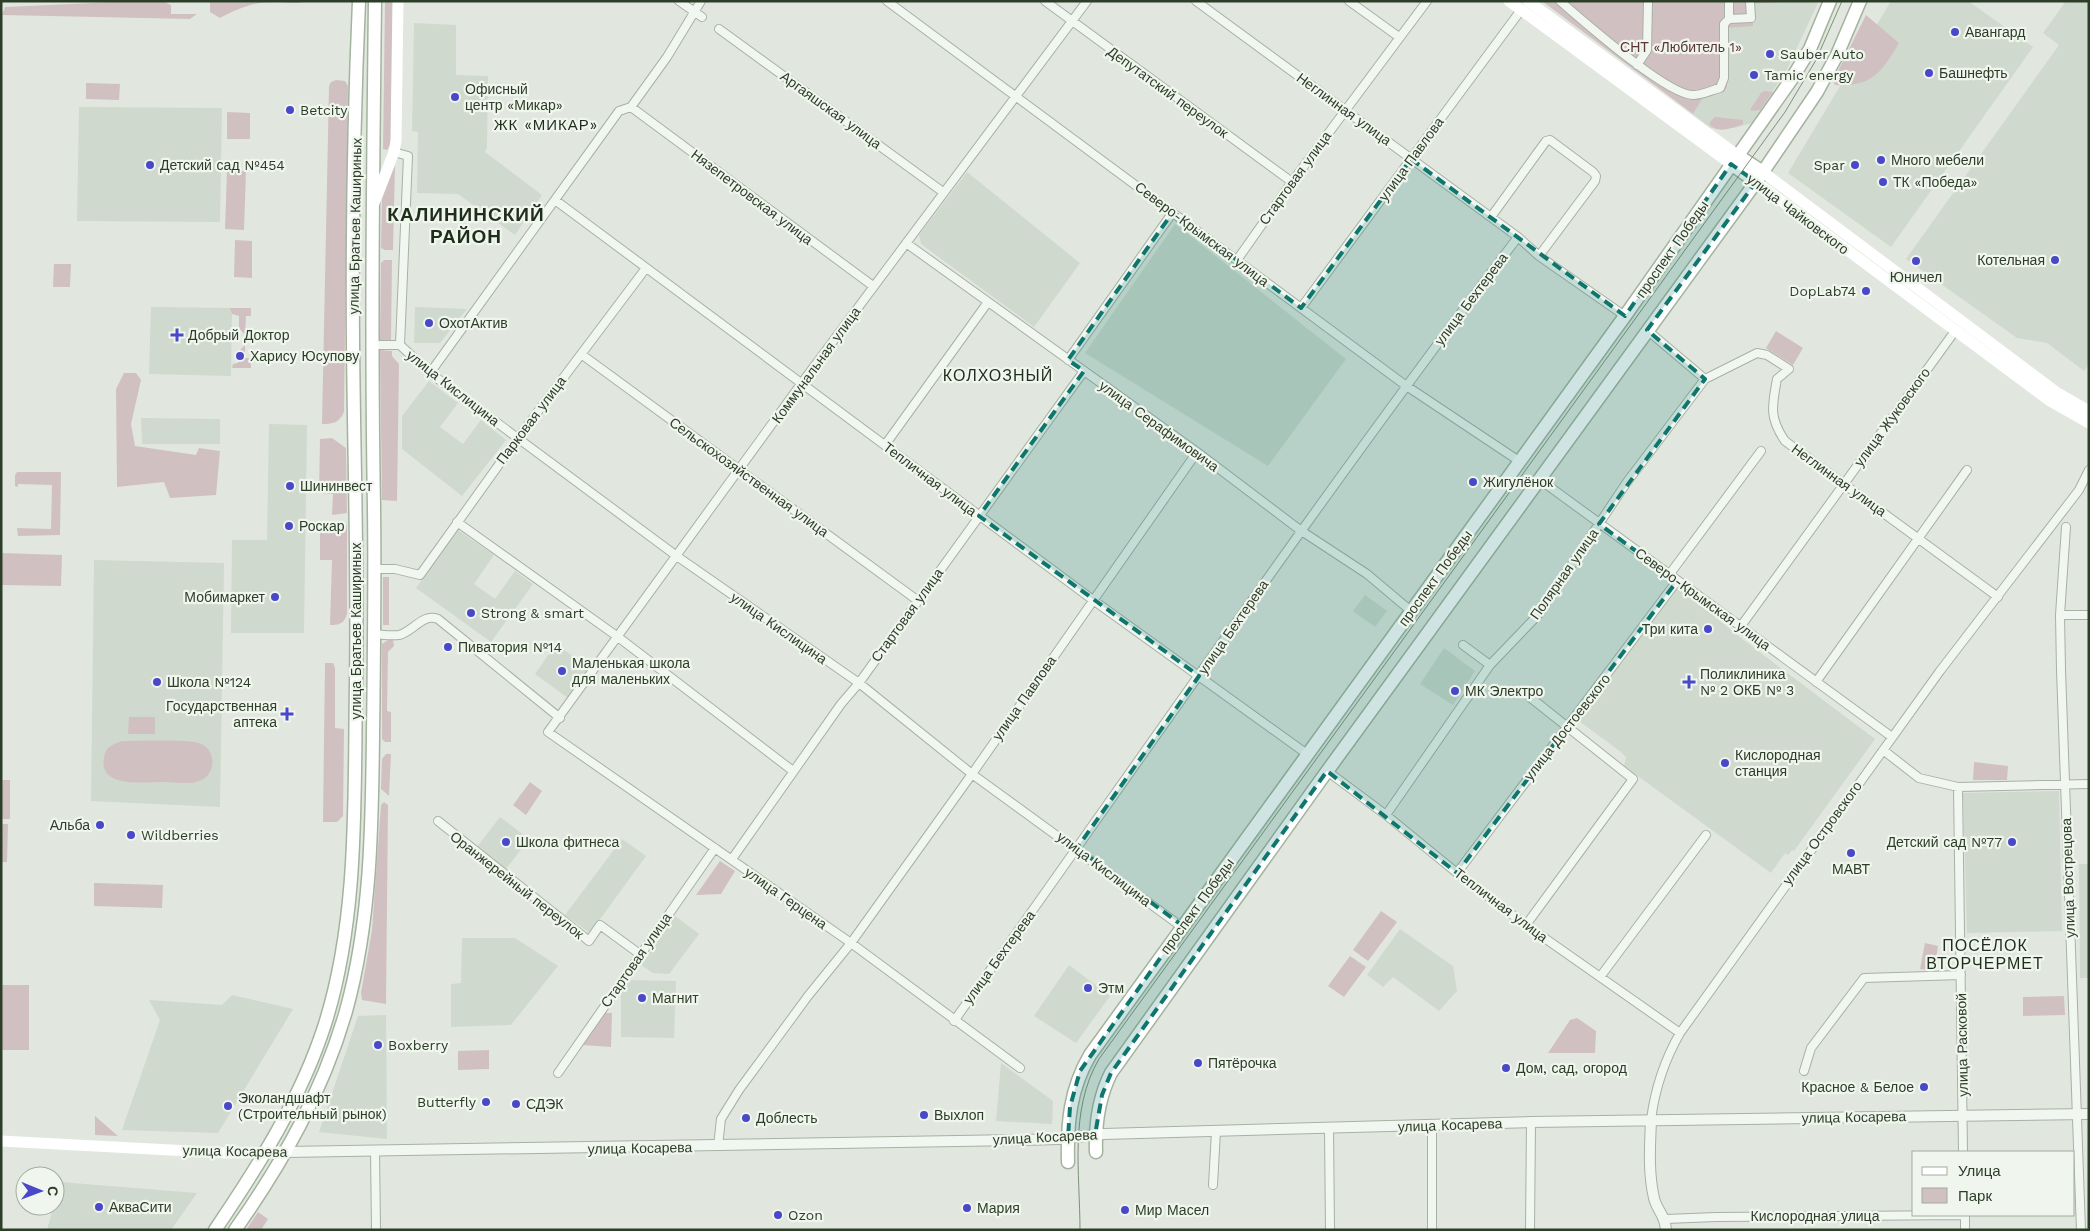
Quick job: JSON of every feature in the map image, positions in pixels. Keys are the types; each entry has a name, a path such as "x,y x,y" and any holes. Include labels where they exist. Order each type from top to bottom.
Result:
{"main road":[{"name":"улица Братьев Кашириных","path":"215,1230 266,1152 296,1097 326,1021 344,932 354,827 356,667 353,340 359,1"},
{"name":"улица Братьев Кашириных","path":"236,1230 286,1152 304,1118 330,1059 356,970 363,925 372,828 374,569 371,345 375,1"},
{"path":"372,207 395,146 398,1"},
{"name":"улица Чайковского","path":"1509,1 1525,5 1734,160 2056,392 2089,411"},
{"name":"проспект Победы","path":"1068,1162 1070,1107 1080,1071 1106,1030 1625,316 1795,74 1810,49 1830,1"},
{"name":"проспект Победы","path":"1096,1152 1095,1122 1102,1095 1111,1073 1327,771 1760,177 1817,92 1837,55 1860,1"},
{"name":"улица Чайковского","path":"1760,177 1955,331 2050,401 2089,423"},
{"name":"улица Косарева","path":"1,1141 227,1153 286,1152"}],"street":[{"path":"679,1 702,17"},
{"path":"430,373 620,111 632,107 667,57 701,1"},
{"name":"Северо-Крымская улица","path":"887,1 1405,384 1520,462"},
{"name":"Депутатский переулок","path":"1044,1 1292,182"},
{"name":"Коммунальная улица","path":"548,732 678,557 873,286 1087,1"},
{"name":"Неглинная улица","path":"1196,1 1518,237 1539,256 1625,316"},
{"path":"1349,1 1399,37"},
{"name":"Стартовая улица","path":"1237,260 1292,182 1427,1"},
{"path":"1560,1 1637,65 1682,93 1693,96 1720,88 1724,78 1724,24 1729,19 1751,18 1750,1"},
{"path":"1637,65 1647,50 1648,1"},
{"path":"1729,1 1729,19"},
{"name":"улица Павлова","path":"1301,308 1525,5"},
{"name":"Аргаяшская улица","path":"719,29 943,192"},
{"name":"Нязепетровская улица","path":"632,107 873,286"},
{"path":"1491,217 1550,140 1593,172 1596,176 1595,181 1539,256"},
{"path":"395,146 408,156 400,345"},
{"name":"Тепличная улица","path":"555,200 1093,600 1307,754"},
{"path":"1068,360 1173,212"},
{"name":"улица Бехтерева","path":"954,1021 1405,384 1518,237"},
{"name":"улица Серафимовича","path":"906,243 1197,452 1300,530 1367,574 1411,611"},
{"name":"Парковая улица","path":"374,569 395,569 420,575 518,438 646,268"},
{"path":"885,445 988,302"},
{"path":"1647,330 1705,379"},
{"name":"улица Жуковского","path":"1741,626 1955,331"},
{"name":"улица Кислицина","path":"371,345 400,345 430,373 678,557 859,683 972,774 1077,848 1182,926"},
{"name":"Сельскохозяйственная улица","path":"581,354 917,600"},
{"name":"Неглинная улица","path":"1705,379 1757,354 1767,355 1788,369 1777,379 1774,396 1774,425 1785,441 1844,482 1919,540 1998,597"},
{"name":"Стартовая улица","path":"732,859 793,771 859,683 917,600 1084,371"},
{"name":"Полярная улица","path":"1386,815 1490,665 1538,615 1627,482 1705,379"},
{"path":"1669,575 1761,450"},
{"name":"улица Павлова","path":"718,1146 721,1119 739,1090 851,943 972,774 1197,452"},
{"path":"1816,682 1919,540 1967,470"},
{"name":"улица Островского","path":"1666,1230 1666,1219 1655,1201 1650,1177 1651,1120 1655,1089 1667,1054 1680,1033 1882,750 2079,490 2089,470"},
{"name":"Северо-Крымская улица","path":"1539,479 1892,737"},
{"path":"457,522 618,637 793,771"},
{"name":"улица Вострецова","path":"2066,527 2060,615 2064,785 2081,1230"},
{"name":"улица Достоевского","path":"1457,873 1566,726 1626,652 1677,581"},
{"path":"2060,615 2089,614"},
{"path":"374,634 400,634 426,618 438,619 560,718"},
{"path":"1463,645 1490,665"},
{"path":"1526,925 1633,779 1531,698"},
{"name":"улица Герцена","path":"548,732 851,943 1020,1068"},
{"path":"1882,750 1919,778 1958,787 2089,784"},
{"name":"Тепличная улица","path":"1327,771 1526,925 1680,1033"},
{"name":"улица Расковой","path":"1958,787 1963,1151"},
{"name":"Оранжерейный переулок","path":"438,821 589,941 600,926 641,955"},
{"path":"1600,977 1706,835"},
{"name":"Стартовая улица","path":"558,1073 715,848"},
{"path":"1804,1071 1810,1048 1864,978 1961,975"},
{"name":"улица Косарева","path":"286,1152 718,1146 1068,1138 1095,1134 1531,1122 2089,1114"},
{"path":"1530,1230 1531,1122"},
{"path":"1432,1126 1432,1230"},
{"path":"1329,1128 1330,1230"},
{"path":"1214,1185 1216,1131"},
{"path":"375,1151 376,1230"},
{"name":"Кислородная улица","path":"1666,1219 1716,1216 1912,1215"},
{"path":"1965,1216 1965,1230"}],"highlighted area":[{"path":"1411,159 1625,316 1731,164 1756,182 1647,330 1705,379 1599,524 1677,581 1457,873 1327,771 1111,1073 1102,1095 1095,1135 1068,1138 1070,1107 1080,1071 1183,926 1077,848 1199,676 979,516 1084,371 1068,360 1173,212 1301,308"}],"shaded area":[{"path":"1799,1 1818,3 1787,69 1752,123 1734,128 1711,128 1693,114 1704,96 1727,87 1726,28 1753,4"},
{"path":"1891,1 1968,1 2033,47 1891,247 1788,173"},
{"path":"2066,1 2089,1 2089,364 2084,371 2047,343 2017,338 1906,259 2059,45 2043,33"},
{"path":"414,23 456,25 456,75 488,76 487,147 485,152 542,195 515,235 458,194 417,193 418,132 412,131"},
{"name":"Детский сад №454","path":"79,107 222,108 220,222 77,221"},
{"path":"967,172 1080,263 1034,327 921,244 919,235"},
{"path":"1175,224 1346,359 1268,466 1085,353"},
{"path":"151,307 232,308 231,376 149,374"},
{"path":"415,307 467,309 440,343 414,343"},
{"path":"429,381 458,403 440,427 463,444 481,420 506,440 462,496 402,449 402,416"},
{"path":"141,418 220,419 220,444 142,444"},
{"path":"269,424 307,425 304,633 231,633 232,540 267,540"},
{"path":"458,530 494,555 474,584 495,599 515,571 533,584 491,642 416,588"},
{"name":"Школа №124","path":"94,560 224,563 220,807 91,801"},
{"path":"1677,586 1741,638 1875,739 1794,851 1792,850 1788,855 1785,853 1771,873 1624,766 1626,757 1621,752 1579,721"},
{"path":"1365,595 1387,611 1375,627 1353,611"},
{"name":"Маленькая школа для маленьких","path":"556,644 589,668 568,698 535,674"},
{"path":"1444,648 1475,671 1453,705 1420,684"},
{"name":"Детский сад №77","path":"2059,791 2062,931 1967,933 1963,793"},
{"name":"Школа фитнеса","path":"500,817 529,839 506,869 477,847"},
{"path":"622,839 646,856 590,933 565,915"},
{"path":"2079,864 2089,864 2089,978 2080,978"},
{"path":"675,916 699,934 669,974 653,973 641,965"},
{"path":"1400,929 1453,966 1457,991 1439,1011 1393,977 1383,987 1367,975"},
{"path":"462,938 515,938 558,966 511,1025 451,1027 451,984 461,983"},
{"path":"1069,965 1110,996 1076,1043 1034,1016"},
{"path":"627,980 676,981 674,1038 621,1037 621,989"},
{"path":"232,995 293,1009 218,1133 122,1130 160,1020 149,1000 222,1005"},
{"path":"386,1015 387,1139 319,1132 358,1016"},
{"path":"1001,1063 1053,1101 1052,1124 996,1121"},
{"path":"65,1182 197,1193 171,1230 47,1230 51,1216 65,1216"}],"green space":[{"path":"162,1 171,5 171,14 197,14 190,19 2,15 5,7"},
{"path":"210,1 305,1 254,4 240,8 220,18 210,12"},
{"path":"385,1 393,1 391,144 387,150 383,149"},
{"name":"СНТ «Любитель 1»","path":"1542,1 1799,1 1753,4 1753,26 1726,28 1727,87 1724,92 1704,96 1693,114"},
{"path":"1866,15 1899,43 1881,70 1874,76 1858,83 1835,85 1833,81"},
{"path":"336,80 345,81 348,86 344,412 340,419 335,422 322,424 329,86 331,82"},
{"path":"86,83 120,84 119,100 86,99"},
{"path":"1765,91 1773,92 1760,110 1751,111 1761,93"},
{"path":"227,112 250,113 250,139 227,139"},
{"path":"1715,117 1743,120 1743,124 1724,130 1716,129 1709,123"},
{"path":"395,165 393,250 385,250 381,248 382,199"},
{"path":"227,171 246,171 244,230 225,229"},
{"path":"235,240 252,241 252,278 234,277"},
{"path":"384,260 392,260 391,340 380,340 381,263"},
{"path":"54,264 71,264 70,287 53,287"},
{"path":"230,308 251,308 251,316 246,316 245,335 239,328 239,316 232,314"},
{"path":"1776,331 1803,348 1793,365 1766,348"},
{"path":"245,345 245,358 251,358 251,368 232,368 233,364 238,363 238,357 242,355 239,355 239,351"},
{"path":"380,350 392,351 392,356 399,364 397,501 382,500"},
{"path":"124,373 136,373 141,380 131,424 135,446 196,455 199,448 220,451 216,495 170,498 164,482 117,487 116,389"},
{"path":"332,438 346,448 347,513 332,515 333,494 319,493 320,439"},
{"path":"17,472 61,472 60,535 18,536 17,528 51,529 52,485 18,484 18,487 15,486 15,475"},
{"path":"347,525 347,614 341,623 330,625 332,560 320,560 320,526"},
{"path":"1,553 62,555 61,586 1,585"},
{"path":"383,577 389,577 389,625 383,625"},
{"path":"388,640 393,640 394,646 388,652 387,711 391,712 391,742 385,742 382,739 382,644"},
{"path":"325,663 333,663 335,668 335,728 344,729 343,816 337,822 323,822"},
{"path":"129,717 155,717 155,734 128,734"},
{"path":"122,741 199,743 205,746 212,756 212,768 205,778 191,783 125,782 108,775 104,768 104,758 108,749"},
{"path":"386,754 391,754 389,796 381,789 382,759"},
{"path":"1974,762 2008,766 2007,780 1973,780"},
{"path":"1,780 10,780 10,819 1,819"},
{"path":"530,782 542,791 526,815 513,805"},
{"path":"384,802 388,805 386,1004 362,1000 361,993 372,930 381,805"},
{"path":"1,824 8,824 7,862 1,862"},
{"path":"720,861 735,871 721,894 696,895"},
{"path":"94,883 163,885 162,908 94,906"},
{"path":"1381,911 1397,922 1368,961 1353,950"},
{"path":"1925,943 1938,946 1934,971 1920,969"},
{"path":"1350,956 1366,967 1344,997 1328,986"},
{"path":"1,985 29,985 29,1050 1,1050"},
{"path":"2064,996 2065,1015 2023,1016 2023,997"},
{"path":"603,1013 612,1013 611,1047 582,1045"},
{"path":"1577,1018 1596,1031 1595,1053 1548,1053 1570,1020"},
{"path":"489,1050 489,1069 458,1070 458,1051"},
{"path":"95,1116 118,1136 95,1135"},
{"path":"258,1212 268,1219 261,1230 246,1230"}],"tram line":[{"path":"1080,1230 1078,1164 1080,1120 1083,1099 1099,1059 1785,112 1816,60 1842,1"}],"place":[{"name":"Авангард","path":"1955,32"},
{"name":"Sauber Auto","path":"1770,54"},
{"name":"Башнефть","path":"1929,73"},
{"name":"Tamic energy","path":"1754,75"},
{"name":"Офисный центр «Микар»","path":"455,97"},
{"name":"Betcity","path":"290,110"},
{"name":"Много мебели","path":"1881,160"},
{"name":"Детский сад №454","path":"150,165"},
{"name":"Spar","path":"1855,165"},
{"name":"ТК «Победа»","path":"1883,182"},
{"name":"Котельная","path":"2055,260"},
{"name":"Юничел","path":"1916,261"},
{"name":"DopLab74","path":"1866,291"},
{"name":"ОхотАктив","path":"429,323"},
{"name":"Добрый Доктор","path":"177,335"},
{"name":"Харису Юсупову","path":"240,356"},
{"name":"Жигулёнок","path":"1473,482"},
{"name":"Шининвест","path":"290,486"},
{"name":"Роскар","path":"289,526"},
{"name":"Мобимаркет","path":"275,597"},
{"name":"Strong & smart","path":"471,613"},
{"name":"Три кита","path":"1708,629"},
{"name":"Пиватория №14","path":"448,647"},
{"name":"Маленькая школа для маленьких","path":"562,671"},
{"name":"Школа №124","path":"157,682"},
{"name":"Поликлиника № 2 ОКБ № 3","path":"1689,682"},
{"name":"МК Электро","path":"1455,691"},
{"name":"Государственная аптека","path":"287,714"},
{"name":"Кислородная станция","path":"1725,763"},
{"name":"Альба","path":"100,825"},
{"name":"Wildberries","path":"131,835"},
{"name":"Школа фитнеса","path":"506,842"},
{"name":"Детский сад №77","path":"2012,842"},
{"name":"МАВТ","path":"1851,853"},
{"name":"Этм","path":"1088,988"},
{"name":"Магнит","path":"642,998"},
{"name":"Boxberry","path":"378,1045"},
{"name":"Пятёрочка","path":"1198,1063"},
{"name":"Дом, сад, огород","path":"1506,1068"},
{"name":"Красное & Белое","path":"1924,1087"},
{"name":"Butterfly","path":"486,1102"},
{"name":"СДЭК","path":"516,1104"},
{"name":"Эколандшафт (Строительный рынок)","path":"228,1106"},
{"name":"Выхлоп","path":"924,1115"},
{"name":"Доблесть","path":"746,1118"},
{"name":"АкваСити","path":"99,1207"},
{"name":"Мария","path":"967,1208"},
{"name":"Мир Масел","path":"1125,1210"},
{"name":"Ozon","path":"778,1215"}],"district":[{"name":"ЖК «МИКАР»","path":"546,125"},
{"name":"КАЛИНИНСКИЙ РАЙОН","path":"466,225"},
{"name":"КОЛХОЗНЫЙ","path":"998,375"},
{"name":"ПОСЁЛОК ВТОРЧЕРМЕТ","path":"1985,954"}]}
